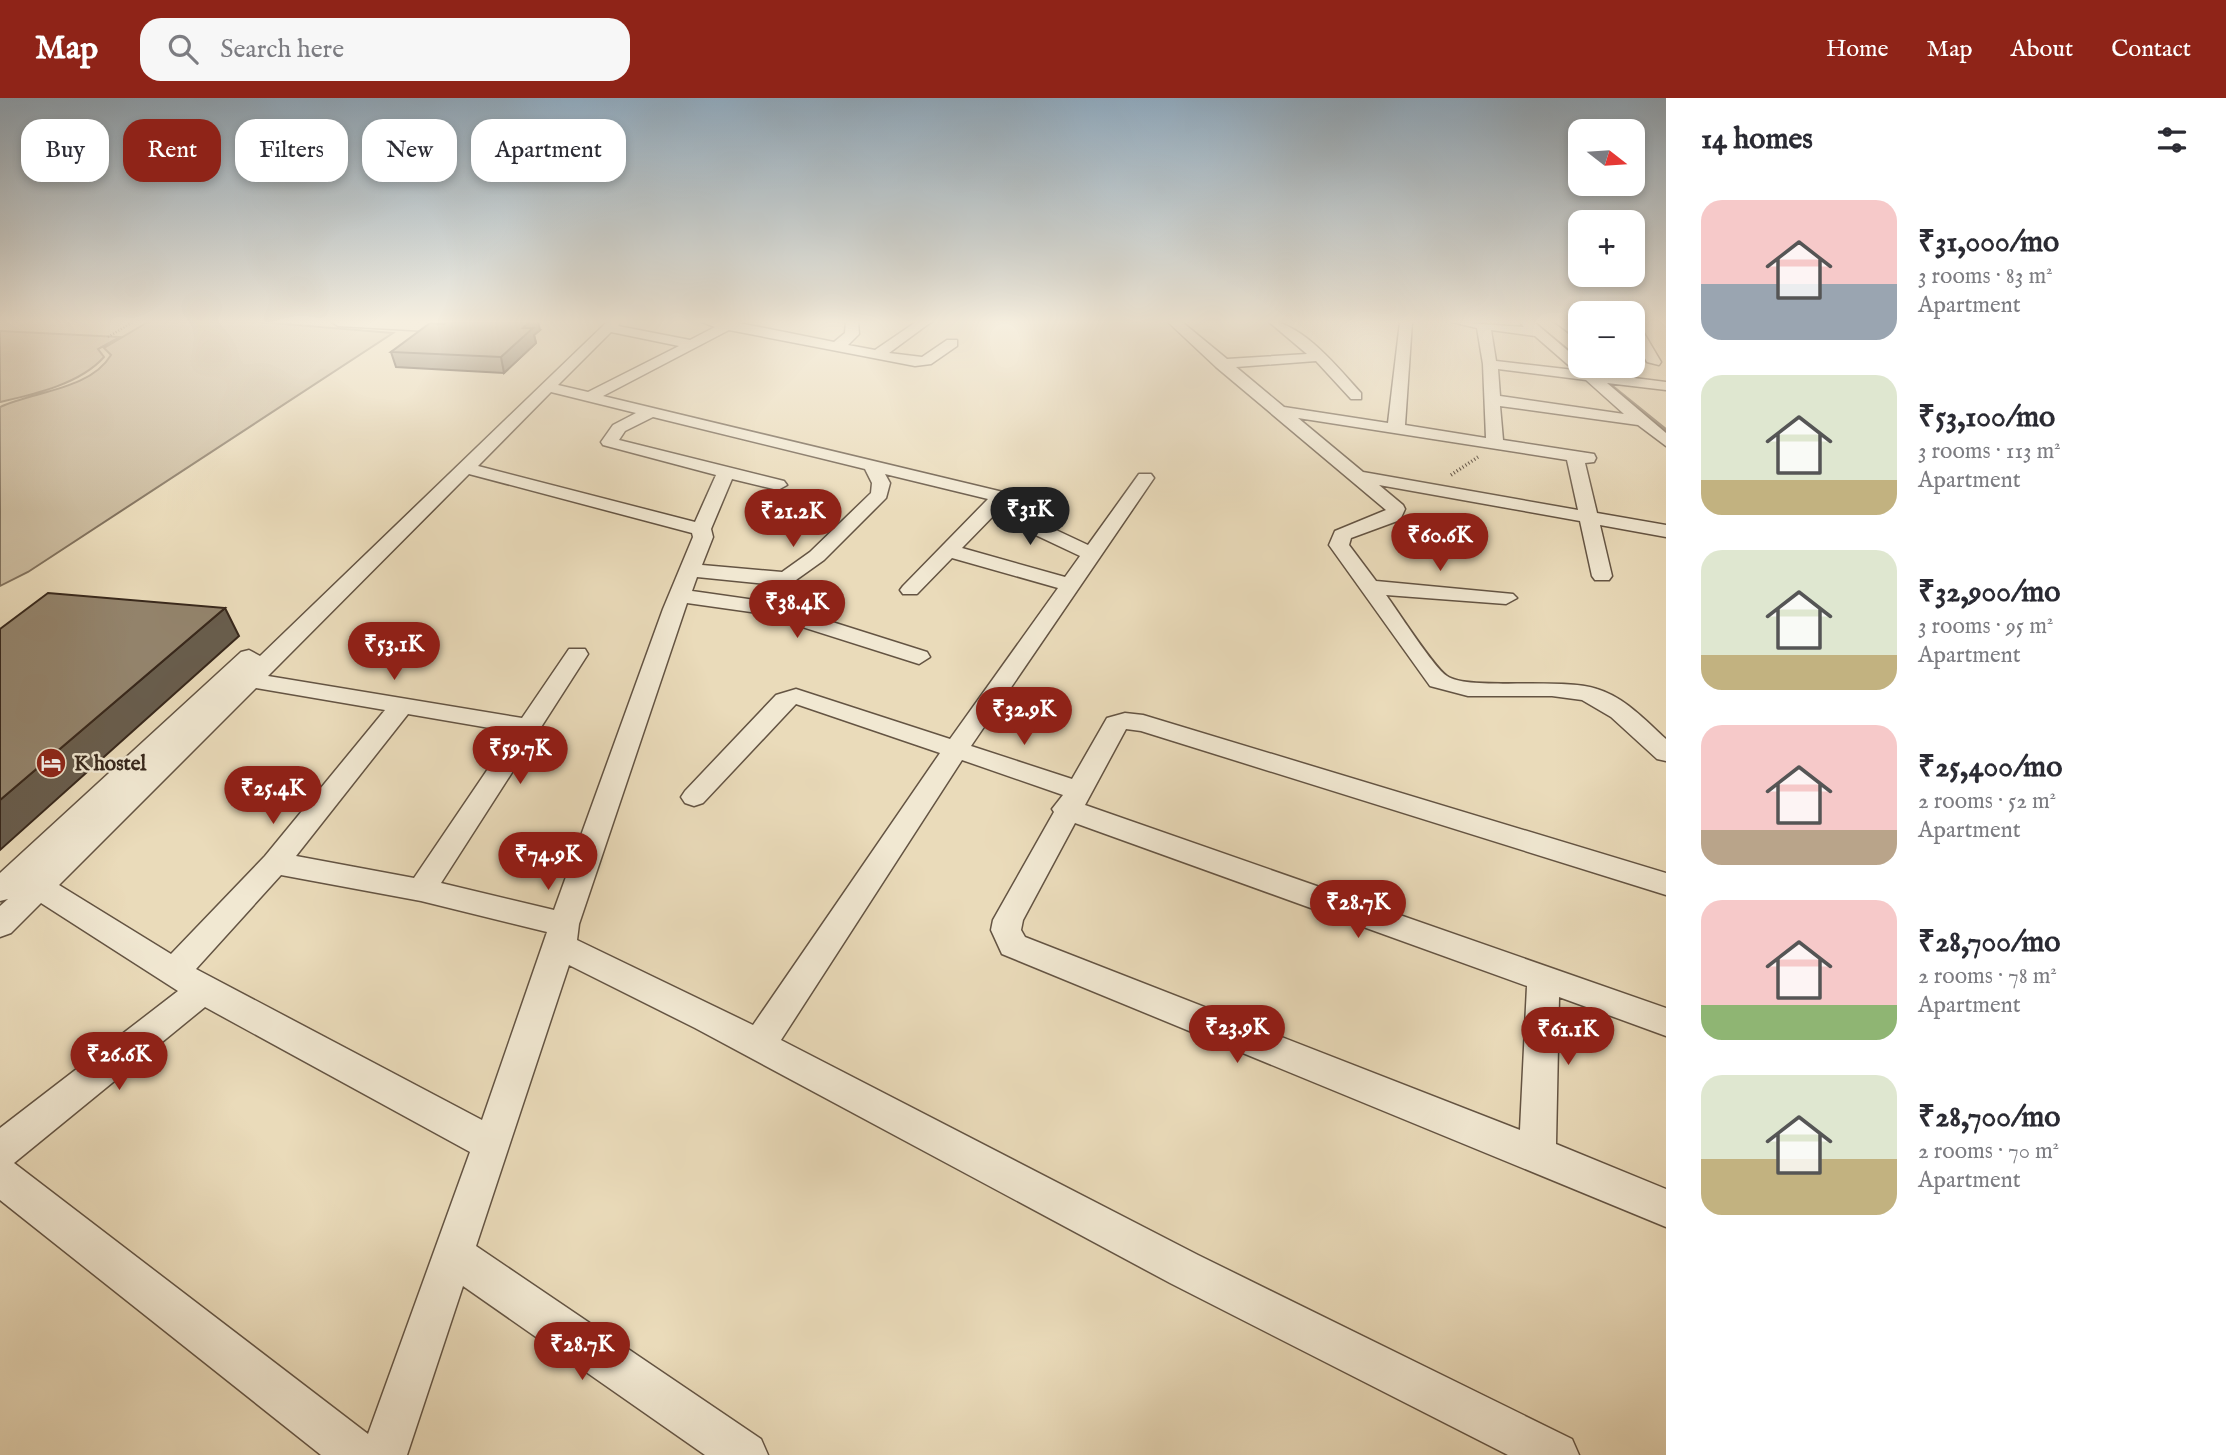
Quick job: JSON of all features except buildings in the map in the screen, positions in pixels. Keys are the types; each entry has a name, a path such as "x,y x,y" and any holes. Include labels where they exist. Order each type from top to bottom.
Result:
{"street":[{"path":"590,397 612,385"},
{"path":"1247,385 1360,477 1415,505 1588,518 1666,531"},
{"path":"1346,385 1356,396"},
{"path":"1397,427 1395,417 1399,385"},
{"path":"1491,385 1495,443"},
{"path":"1604,385 1666,441"},
{"path":"1637,385 1666,404"},
{"path":"0,925 547,387 986,491 998,498 1017,519 1091,554"},
{"path":"1492,400 1643,421"},
{"path":"1279,411 1581,457 1588,518 1602,576"},
{"path":"651,412 620,428 609,442 778,485"},
{"path":"686,583 777,579 796,572 880,494 881,483 872,466"},
{"path":"466,468 701,529"},
{"path":"384,1455 455,1256 562,935 703,537 701,529 726,472"},
{"path":"1360,477 1415,505"},
{"path":"757,1046 957,748 1144,478"},
{"path":"910,590 998,498"},
{"path":"1415,505 1342,535 1338,541 1441,683 1457,688 1558,688 1588,694 1608,704 1666,753"},
{"path":"950,551 1070,585"},
{"path":"686,583 919,657"},
{"path":"1370,587 1506,598"},
{"path":"0,890 277,631"},
{"path":"421,890 577,654"},
{"path":"249,680 531,727"},
{"path":"694,797 784,699 801,697 957,748 1072,799 1666,1022"},
{"path":"174,971 275,863 401,706"},
{"path":"1666,884 1133,721 1115,724 1072,799 1008,920 1006,930 1013,945 1024,952 1537,1154 1666,1208"},
{"path":"275,863 421,890 562,935 757,1046 1184,1269 1556,1455"},
{"path":"39,887 203,990 492,1144"},
{"path":"1537,1154 1543,978"},
{"path":"0,1151 203,990"},
{"path":"0,1176 358,1455"},
{"path":"455,1256 745,1455"}],"path":[{"path":"1415,505 1495,443"}],"shaded area":[{"path":"0,385 60,385 28,395 0,402"},
{"path":"69,385 313,385 28,572 0,586 0,407"}],"waterway":[{"path":"1611,385 1666,430"}],"place":[{"name":"K hostel","path":"51,763"}]}
